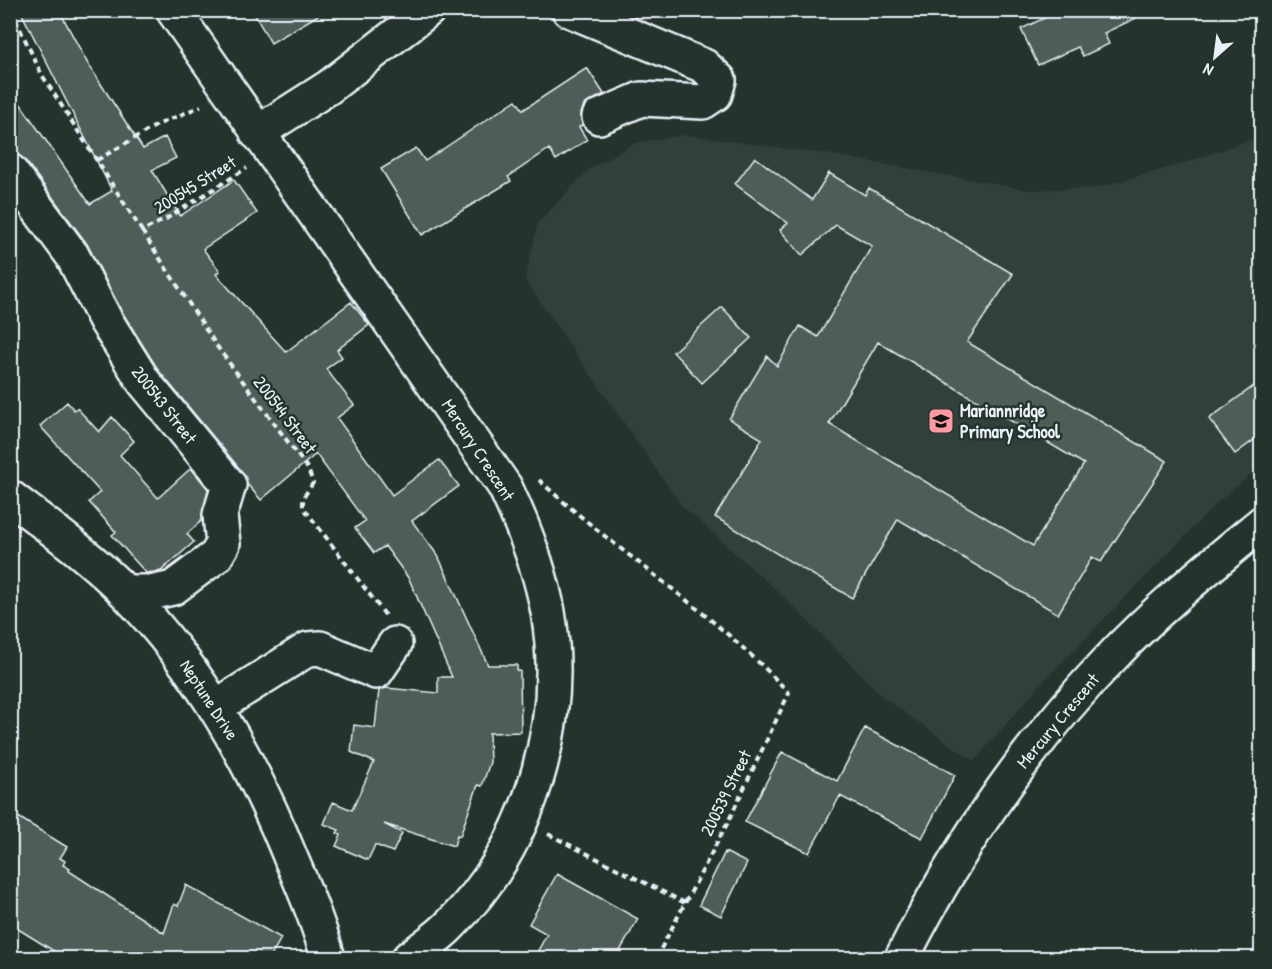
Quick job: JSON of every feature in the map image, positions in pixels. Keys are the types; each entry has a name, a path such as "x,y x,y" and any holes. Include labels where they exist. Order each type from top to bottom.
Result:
{"street":[{"name":"Mercury Crescent","path":"173,10 505,487 533,551 548,612 553,655 552,693 546,738 537,779 520,821 487,881 451,924 409,958"},
{"path":"264,143 329,87 428,10"},
{"path":"569,10 704,66 719,80 715,94 703,102 642,99 599,117"},
{"name":"200543 Street","path":"10,171 72,255 106,321 144,382 230,485 220,516 223,544 216,556 173,588 155,592 126,592"},
{"name":"Neptune Drive","path":"10,497 126,592 182,658 217,706 267,799 319,922 328,958"},
{"name":"Mercury Crescent","path":"902,958 942,882 975,831 1006,784 1069,704 1110,659 1175,597 1262,523"},
{"path":"217,706 308,649 320,648 376,672 395,644"}],"path":[{"name":"200545 Street","path":"10,10 42,75 142,231 166,219 264,143"},
{"path":"97,160 157,125 232,93"},
{"name":"200544 Street","path":"142,231 216,345 309,469 313,483 303,498 303,507 397,631 399,638 395,644"},
{"name":"200539 Street","path":"537,478 575,514 729,634 789,693 728,822 656,958"},
{"path":"520,821 686,903"}],"shaded area":[{"name":"Mariannridge Primary School","path":"685,135 826,154 1029,190 1096,188 1182,164 1261,136 1261,466 1220,500 1039,686 974,761 884,698 783,596 681,505 525,280 538,223 589,169 635,143"}],"building":[{"path":"20,10 59,10 88,64 143,149 165,137 176,158 152,170 180,216 234,180 257,213 203,249 220,271 216,274 286,352 351,302 369,325 337,350 342,357 326,369 354,405 337,418 392,495 439,460 459,486 412,521 438,556 488,665 517,665 517,671 520,671 521,732 489,733 490,762 482,786 478,785 460,836 457,835 454,846 384,824 402,833 393,852 375,845 368,860 336,846 341,835 337,833 339,830 324,824 333,802 352,810 374,762 351,752 354,725 375,728 379,690 386,688 438,693 438,677 452,677 409,579 385,546 374,553 355,528 365,521 316,454 261,500 247,484 243,473 159,371 122,312 87,244 25,160 10,149 10,89 90,204 112,191"},
{"path":"252,10 327,10 271,43"},
{"path":"1061,10 1153,10 1104,33 1109,44 1083,56 1078,47 1038,65 1021,29"},
{"path":"587,68 604,94 584,105 581,114 582,125 579,127 587,140 556,160 549,149 508,177 511,181 422,235 381,169 416,148 425,161 516,100 523,110"},
{"path":"755,157 812,200 829,173 865,195 869,188 1013,274 967,342 1167,461 1101,562 1092,557 1058,614 898,519 852,598 715,517 762,439 729,419 767,356 777,366 800,326 818,337 872,246 836,225 802,255 780,230 788,223 735,184","holes":["878,342 1084,464 1033,546 829,424"]},
{"path":"722,307 751,338 702,383 673,352"},
{"path":"1262,380 1262,434 1235,454 1209,419"},
{"path":"67,402 74,410 77,408 99,432 112,417 134,441 120,455 158,498 191,468 208,489 202,520 187,534 194,542 161,571 146,573 112,535 116,532 89,502 100,492 40,426"},
{"path":"865,728 955,775 922,838 840,796 809,853 745,822 782,752 837,781"},
{"path":"10,812 67,847 60,858 65,861 63,865 70,869 69,871 164,933 174,904 178,906 186,885 281,938 270,958 65,958 10,924"},
{"path":"725,852 747,863 721,916 699,905"},
{"path":"557,874 638,919 616,958 534,958 547,934 529,924"}],"place":[{"name":"Mariannridge Primary School","path":"941,421"}]}
